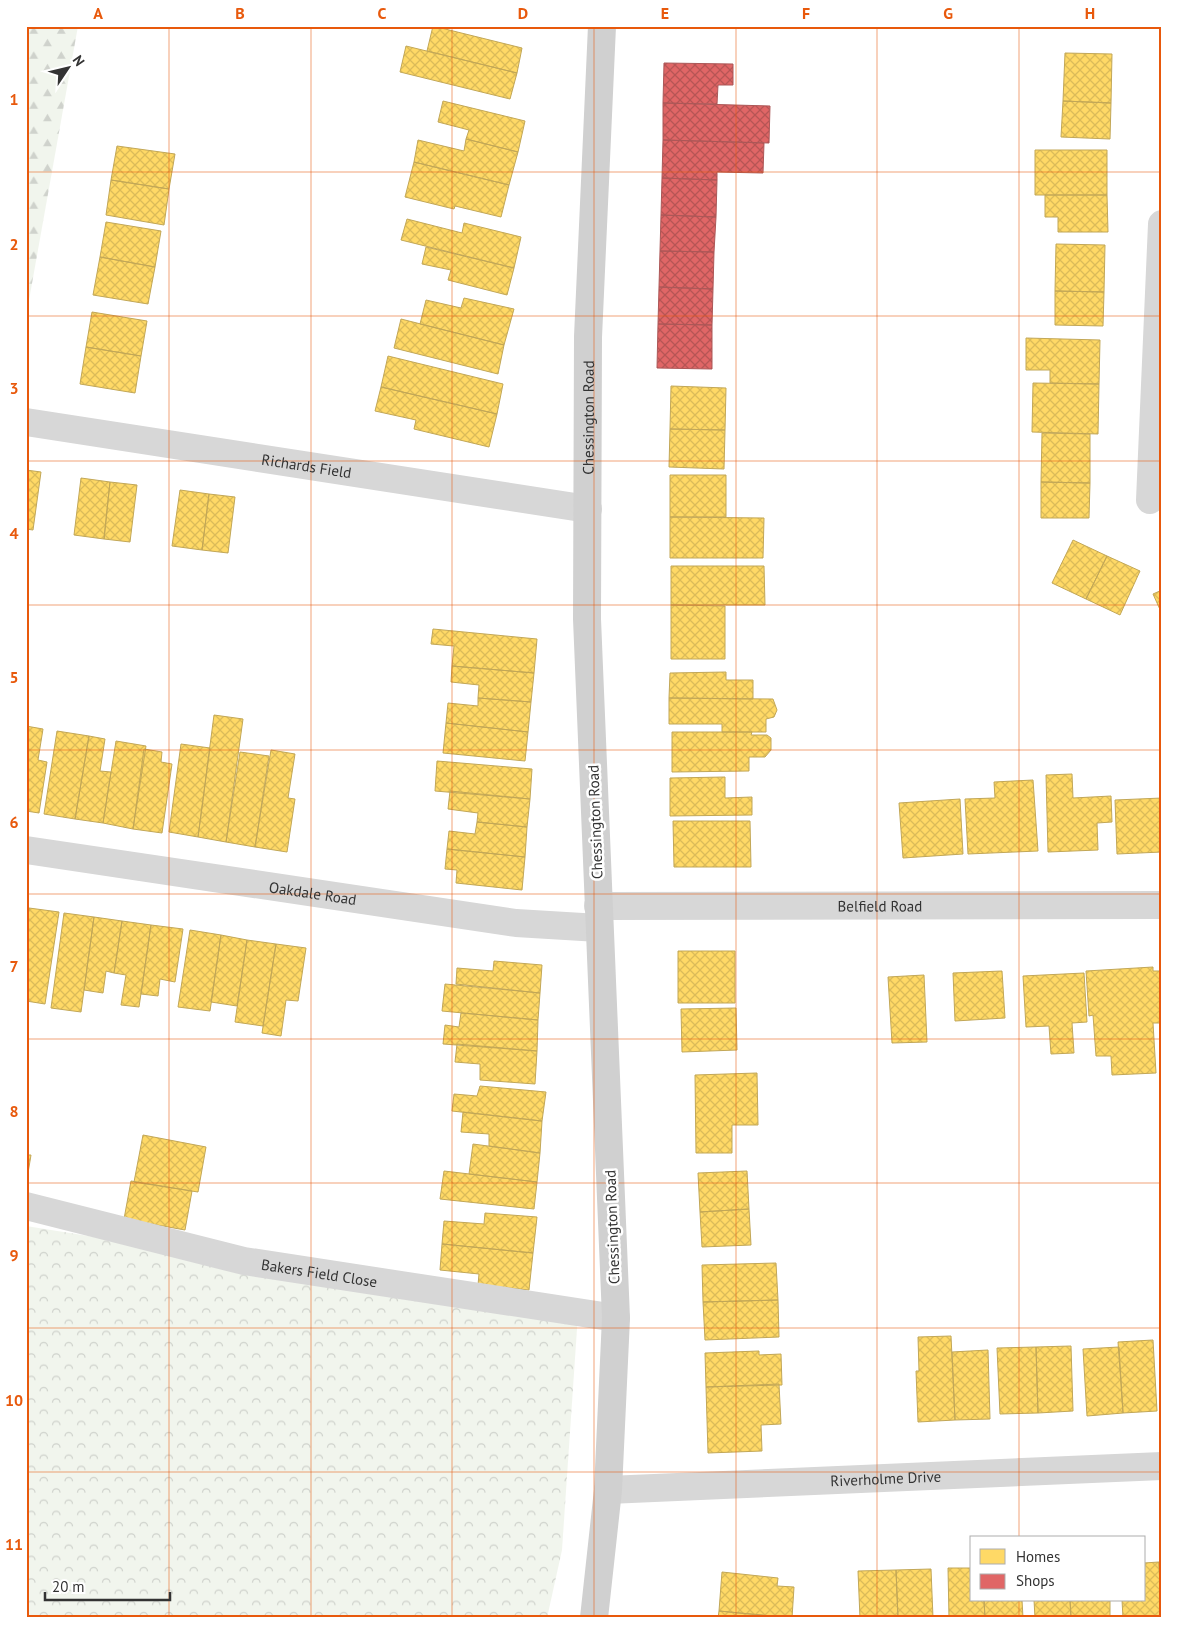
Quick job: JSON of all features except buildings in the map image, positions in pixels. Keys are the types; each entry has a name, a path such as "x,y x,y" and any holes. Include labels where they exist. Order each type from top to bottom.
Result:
{"main road":[{"name":"Chessington Road","path":"594,1618 608,1490 616,1318 587,619 588,337 602,26"}],"street":[{"path":"1150,500 1162,224"},
{"name":"Richards Field","path":"26,422 588,510"},
{"name":"Oakdale Road","path":"26,850 516,924 599,917"},
{"name":"Belfield Road","path":"599,917 1162,906"},
{"name":"Bakers Field Close","path":"26,1206 244,1261 616,1318"},
{"name":"Riverholme Drive","path":"608,1490 1162,1466"}],"green space":[{"path":"26,26 78,26 26,317"},
{"path":"26,1226 578,1314 562,1550 547,1618 26,1618"}]}
